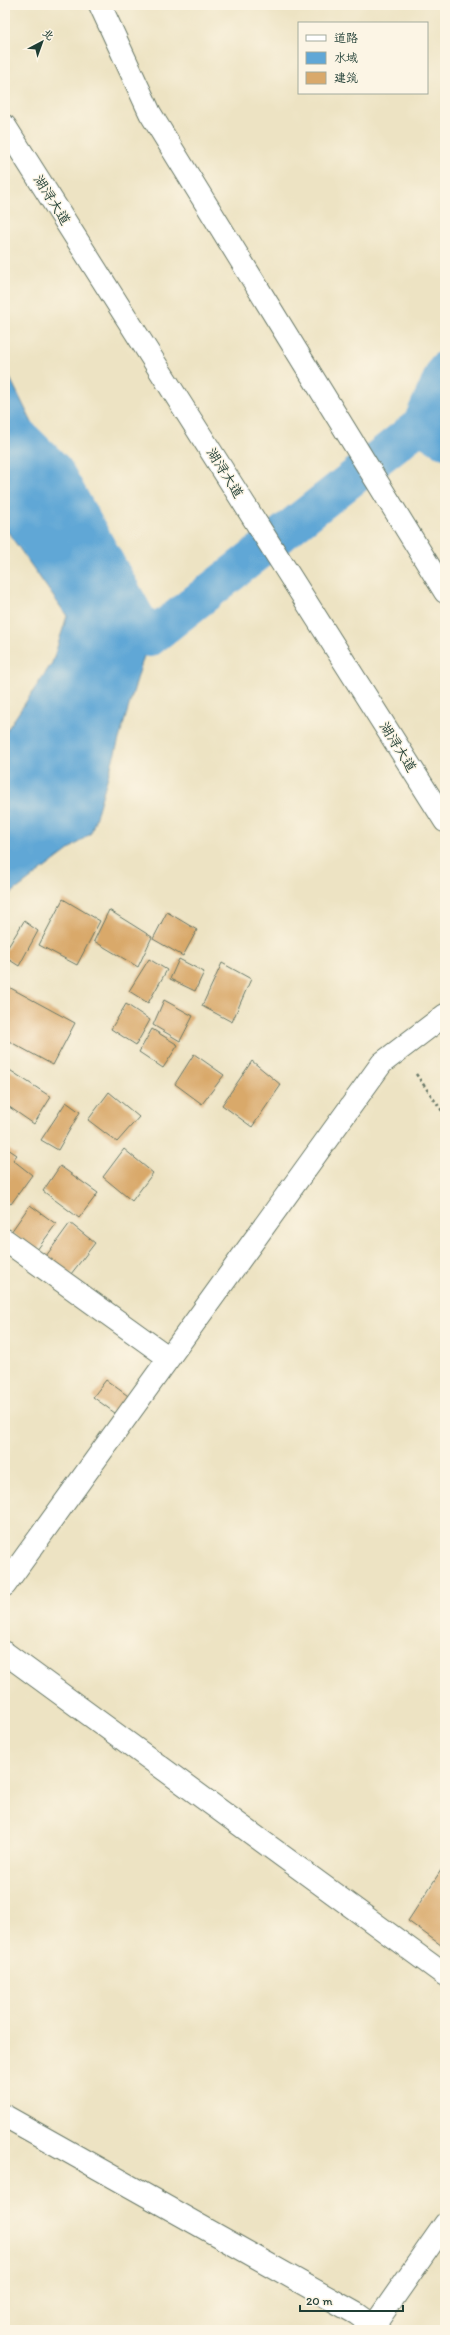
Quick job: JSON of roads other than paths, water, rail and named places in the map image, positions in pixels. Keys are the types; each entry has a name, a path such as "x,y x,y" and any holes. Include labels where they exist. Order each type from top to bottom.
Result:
{"street":[{"path":"100,5 150,113 445,592"},
{"name":"湖浔大道","path":"5,126 445,821"},
{"path":"5,1585 382,1063 445,1015"},
{"path":"5,1240 169,1358"},
{"path":"5,1653 445,1975"},
{"path":"5,2116 357,2314 375,2329 445,2224"}],"water":[{"path":"5,368 62,483 149,639 91,833 5,898 5,733 52,663 67,616 5,528"}],"waterway":[{"path":"420,425 445,369"},
{"path":"5,421 55,470 149,639 420,425 445,441"}]}
